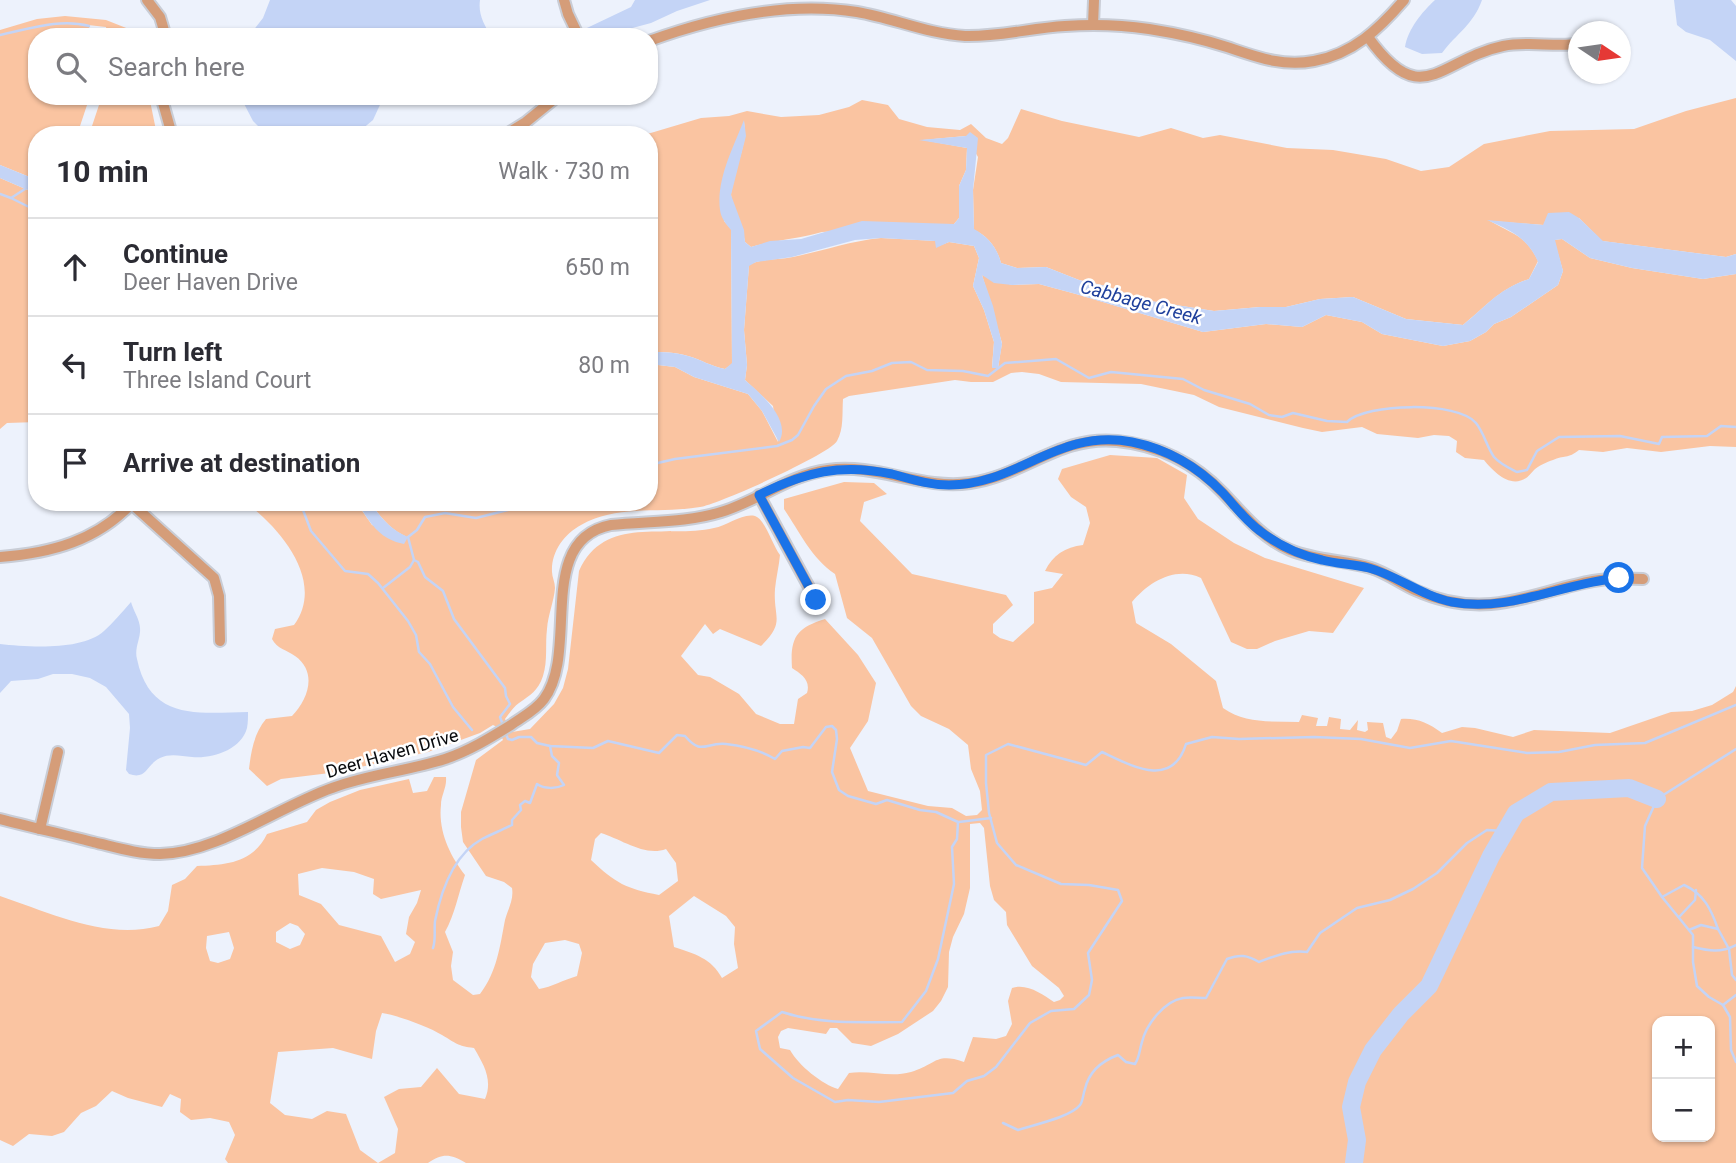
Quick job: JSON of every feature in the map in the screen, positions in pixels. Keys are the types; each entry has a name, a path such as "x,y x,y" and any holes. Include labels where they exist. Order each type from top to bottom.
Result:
{"street":[{"path":"147,0 160,17 163,28"},
{"path":"564,0 574,28"},
{"path":"1093,25 1094,0"},
{"path":"658,38 736,16 797,8 858,12 962,36 986,36 1065,26 1142,29 1191,37 1266,61 1283,63 1326,58 1353,47 1368,37 1404,0"},
{"path":"1368,37 1389,65 1418,76 1441,73 1466,59 1501,47 1536,43 1568,44"},
{"path":"164,105 169,126"},
{"path":"520,126 547,105"},
{"name":"Deer Haven Drive","path":"0,819 140,853 187,851 206,845 331,788 447,759 498,733 539,705 550,688 558,657 567,564 572,551 585,535 597,528 611,525 704,517 722,512 814,472 850,468 937,484 970,483 1001,476 1064,447 1112,440 1154,448 1193,467 1209,479 1258,530 1285,548 1323,561 1371,568 1416,590 1451,602 1504,603 1594,580 1643,579"},
{"path":"759,495 816,600"},
{"path":"0,557 43,552 68,545 103,528 123,511"},
{"path":"142,511 214,578 219,596 220,641"},
{"path":"40,829 58,752"}],"shaded area":[{"path":"65,16 106,20 126,28 88,25 90,28 28,28 28,105 87,105 80,126 28,126 28,176 0,165 0,30 37,19"},
{"path":"1736,98 1736,254 1726,257 1602,241 1579,218 1544,225 1490,221 1523,240 1538,261 1529,279 1501,293 1463,325 1406,319 1353,297 1320,299 1286,307 1214,311 1144,300 1046,267 1017,268 1001,263 991,243 974,230 973,190 978,157 966,136 923,140 967,148 966,170 959,186 959,218 954,224 822,232 751,247 745,242 731,194 744,141 744,122 724,221 731,229 732,364 725,369 683,355 658,352 658,131 701,118 729,116 747,111 781,117 819,115 849,107 862,100 888,105 899,119 927,127 960,130 971,124 986,138 1002,144 1008,138 1021,109 1062,121 1139,137 1171,128 1203,138 1220,135 1287,148 1333,150 1386,159 1421,171 1449,167 1484,144 1550,131 1634,129 1686,111"},
{"path":"99,105 151,105 155,126 92,126"},
{"path":"0,178 28,190 28,422 7,423 0,429"},
{"path":"881,238 936,241 936,247 949,242 974,246 979,258 973,286 994,342 992,367 998,368 1002,343 982,275 1012,285 1039,284 1203,332 1266,324 1302,327 1326,315 1362,322 1382,334 1443,346 1470,341 1558,285 1563,271 1554,240 1562,239 1590,258 1632,268 1703,279 1736,274 1736,447 1710,446 1661,452 1627,448 1603,452 1579,450 1572,455 1543,464 1527,478 1514,481 1502,477 1484,460 1465,458 1456,452 1457,441 1449,436 1418,438 1377,434 1362,427 1322,432 1219,407 1194,395 1141,384 1061,382 1039,374 1022,372 1011,373 993,382 955,380 849,396 843,399 842,426 837,441 815,456 711,504 658,510 658,365 675,367 694,377 748,394 762,411 778,442 773,406 745,380 747,365 744,330 749,265 759,261 793,257"},
{"path":"1110,455 1157,458 1187,475 1184,498 1198,519 1234,543 1265,558 1364,588 1333,633 1309,631 1257,649 1247,649 1231,642 1201,578 1182,574 1163,578 1146,588 1132,602 1136,623 1171,644 1216,681 1223,708 1240,717 1259,721 1299,722 1302,715 1318,718 1316,726 1327,726 1329,717 1341,719 1340,729 1350,730 1358,720 1357,730 1365,732 1368,730 1367,722 1383,723 1386,737 1391,739 1401,719 1423,722 1442,733 1462,727 1513,737 1534,730 1610,733 1671,712 1692,711 1712,705 1733,692 1736,686 1736,1163 466,1163 447,1156 428,1163 378,1163 228,1163 225,1159 235,1135 229,1122 210,1118 191,1120 180,1112 181,1099 170,1094 162,1107 112,1091 96,1106 81,1113 64,1132 52,1136 29,1134 13,1146 0,1140 0,896 58,917 98,927 119,930 159,926 168,911 172,885 185,879 197,866 218,865 246,857 261,844 267,834 307,822 316,810 360,790 409,779 413,793 427,791 434,777 446,777 441,801 441,824 454,860 465,875 445,932 453,952 453,980 473,995 480,994 486,986 494,968 512,888 486,876 463,842 461,812 476,760 503,740 497,727 493,725 480,733 428,752 338,772 281,779 267,786 249,769 254,743 262,724 266,719 292,716 302,702 308,686 306,670 302,663 272,639 275,629 294,625 303,608 305,591 302,574 284,541 256,511 362,511 372,525 407,537 386,522 377,511 639,511 595,518 569,533 560,544 552,565 555,588 546,635 543,676 536,689 515,706 505,719 512,732 530,729 554,704 563,688 568,669 579,571 590,553 604,542 620,535 695,531 719,527 745,516 759,518 780,555 775,589 777,619 773,631 761,646 720,629 713,634 705,624 681,656 698,675 710,677 739,694 756,714 780,724 794,724 798,699 807,693 808,684 792,668 794,642 807,626 825,619 858,655 876,683 868,721 850,748 868,791 928,806 952,808 966,816 977,815 982,810 980,791 971,769 968,745 949,729 921,716 911,706 872,638 847,618 835,574 819,561 806,544 784,509 784,499 844,482 874,483 887,494 864,502 860,521 912,574 1006,595 1013,605 993,624 993,633 1013,642 1034,623 1034,592 1052,588 1063,574 1045,571 1048,565 1060,553 1083,545 1090,523 1086,507 1071,497 1058,479 1062,469","holes":["980,823 984,828 994,900 1006,912 1007,925 1032,966 1059,988 1064,996 1054,1002 1029,988 1012,988 1008,1001 1012,1024 1006,1036 996,1039 973,1037 964,1062 941,1059 903,1074 849,1073 838,1089 825,1083 811,1074 790,1050 780,1048 778,1037 781,1031 788,1028 826,1034 830,1028 837,1028 852,1043 871,1046 898,1034 933,1011 948,987 949,952 964,914 970,888 970,824","601,833 641,849 666,849 676,863 678,881 659,895 622,884 591,860 595,839","322,868 354,872 374,879 373,894 381,899 421,890 409,917 406,934 415,942 410,954 395,962 381,936 339,925 321,904 299,895 298,874","694,896 726,916 735,927 734,944 738,968 722,978 708,961 674,947 669,916","290,923 298,926 305,934 300,945 290,949 276,942 276,932","229,932 234,948 230,959 218,963 210,961 206,948 207,936","565,940 579,944 582,953 577,976 539,989 531,977 533,964 545,943","382,1013 413,1022 457,1044 474,1048 488,1079 485,1099 459,1094 437,1068 421,1087 399,1089 384,1097 398,1129 395,1153 378,1163 360,1150 346,1114 327,1111 312,1119 285,1115 270,1103 278,1052 333,1048 372,1059"]}],"water":[{"path":"270,0 480,0 486,28 255,28 263,18"},
{"path":"635,0 710,0 632,28 587,28 631,7"},
{"path":"1435,0 1482,0 1469,22 1442,53 1422,54 1405,47 1416,21"},
{"path":"1674,0 1731,0 1736,6 1736,61 1710,40 1686,32 1677,25"},
{"path":"245,105 380,105 373,120 366,126 258,126"},
{"name":"Cabbage Creek","path":"744,120 746,136 731,195 744,230 745,242 751,247 770,241 801,239 862,221 954,224 959,218 959,186 966,170 967,148 919,140 966,136 970,132 978,138 973,190 974,229 991,243 1001,263 1017,268 1046,267 1144,300 1214,311 1286,307 1320,299 1353,297 1406,319 1463,325 1501,293 1529,279 1538,262 1524,241 1511,231 1487,220 1543,225 1548,213 1569,212 1603,241 1726,257 1736,254 1736,274 1703,279 1632,268 1590,258 1562,239 1555,240 1563,271 1558,285 1470,341 1443,346 1382,334 1362,322 1326,315 1302,327 1266,324 1203,332 1039,284 994,283 982,275 1002,344 998,368 992,368 994,342 973,286 979,258 974,246 949,242 936,248 935,241 881,238 855,240 792,257 756,262 749,266 744,330 747,365 745,380 778,416 782,434 779,442 762,411 748,394 694,377 675,367 658,365 658,352 683,355 725,369 732,363 731,230 721,216 719,199 726,164"},
{"path":"0,165 28,176 28,190 0,178"},
{"path":"363,511 377,511 396,531 408,537 404,544 395,542 371,523"},
{"path":"131,602 140,625 137,659 143,679 153,694 165,703 194,712 248,712 244,736 225,752 208,756 164,756 143,773 129,774 126,770 129,714 106,687 90,678 53,674 38,679 11,681 0,693 0,644 54,646 82,642 104,631"}],"waterway":[{"path":"29,28 67,23 89,26"},
{"path":"0,35 28,28"},
{"path":"0,194 11,198 25,189"},
{"path":"11,198 28,206"},
{"path":"658,463 777,446 798,435 826,389 846,376 872,371 892,363 911,362 927,370 963,371 988,376 1005,363 1056,359 1089,378 1111,372 1183,379 1204,390 1250,404 1269,415 1282,417 1293,413 1327,421 1347,422 1357,416 1391,408 1451,411 1476,423 1494,457 1517,472 1527,470 1537,451 1559,437 1620,436 1659,444 1662,437 1707,436 1721,426 1736,427"},
{"path":"303,511 311,531 345,571 368,574 408,621 416,635 419,652 430,664 453,707 472,730"},
{"path":"503,725 500,717 510,704 505,688 454,619 443,591 425,577 418,562 414,560 408,537 417,530 425,517 445,513 476,518 504,511"},
{"path":"383,588 410,567 414,560"},
{"path":"505,732 508,739 531,737 537,743 550,746 593,748 608,741 659,753 677,735 685,736 700,747 719,744 745,747 775,759 782,751 810,748 826,727 832,726 836,730 837,739 832,772 839,790 848,796 876,804 887,800 936,812 958,822 957,839 952,847 954,884 938,959 926,991 902,1022 826,1021 782,1012 756,1031 760,1049 793,1078 835,1102 879,1102 953,1093 967,1081 984,1076 996,1067 1030,1023 1051,1011 1074,1009 1089,995 1092,980 1088,953 1122,901 1118,890 1061,884 1016,865 997,843 989,813 986,755 1008,744 1086,765 1102,752 1150,770 1171,766 1180,758 1186,744 1212,737 1361,739 1410,748 1451,741 1527,753 1559,752 1595,745 1645,743 1736,705"},
{"path":"433,948 435,921 441,898 450,875 463,854 482,839 512,825 512,820 521,810 520,805 525,801 530,803 537,784 550,788 564,785 557,775 559,763 552,756 550,746"},
{"path":"1736,749 1657,799 1645,826 1642,868 1693,935 1693,962 1697,986 1723,1005 1730,1017 1731,1050 1736,1062"},
{"path":"1354,1163 1357,1140 1351,1107 1357,1082 1373,1050 1401,1014 1429,986 1491,856 1516,813 1551,792 1629,788 1657,799"},
{"path":"959,822 991,818"},
{"path":"1003,1123 1018,1130 1060,1117 1075,1109 1081,1103 1087,1083 1097,1068 1118,1055 1126,1062 1135,1064 1144,1035 1157,1015 1176,1000 1206,998 1227,959 1243,956 1259,962 1288,953 1307,952 1320,933 1357,908 1390,900 1413,889 1437,873 1467,843 1487,830 1505,831"},
{"path":"1662,897 1684,885 1706,903 1718,929"},
{"path":"1680,916 1695,900 1696,890"},
{"path":"1689,930 1701,925 1718,929 1729,949 1732,975 1736,980"},
{"path":"1693,947 1715,950 1736,945"},
{"path":"1723,1005 1736,995"}],"route":[{"path":"816,600 759,495 814,472 850,468 937,484 983,481 1018,469 1049,452 1096,440 1129,442 1178,458 1209,479 1258,530 1285,548 1323,561 1371,568 1416,590 1451,602 1504,603 1594,580 1619,578"}]}
